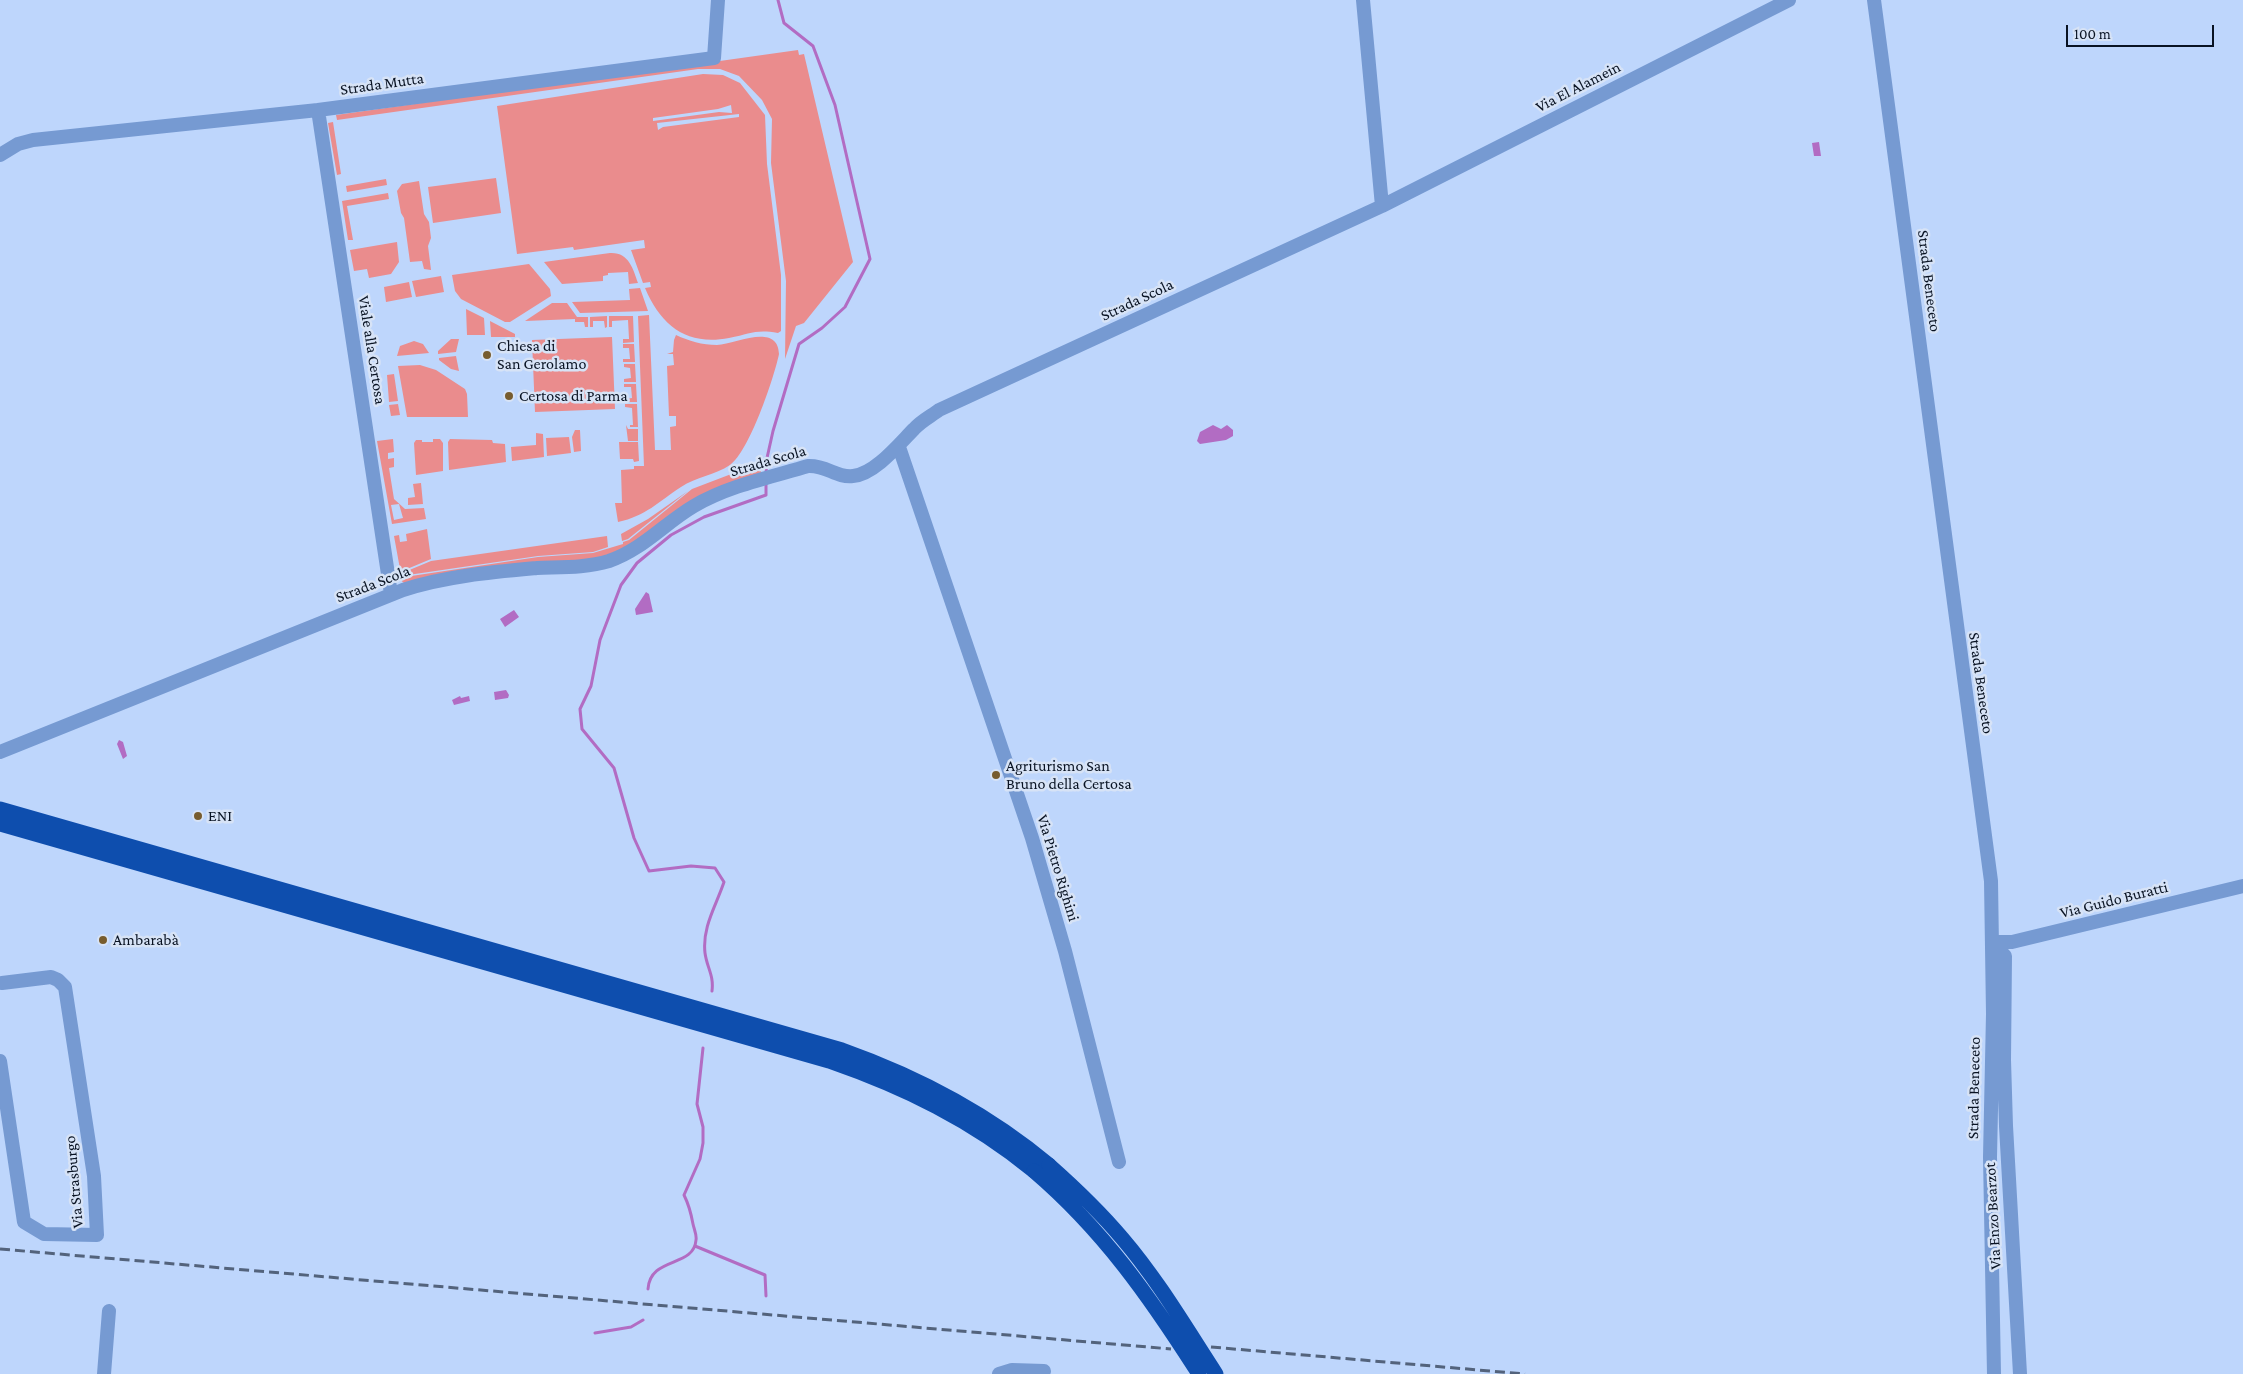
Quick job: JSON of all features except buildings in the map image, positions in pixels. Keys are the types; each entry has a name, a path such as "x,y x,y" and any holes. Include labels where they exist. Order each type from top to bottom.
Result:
{"highway":[{"path":"0,809 842,1050 902,1073 957,1100 992,1122 1049,1165 1095,1208 1135,1254 1171,1304 1216,1374"},
{"path":"0,824 829,1061 888,1083 944,1110 992,1139 1034,1170 1084,1217 1125,1264 1199,1374"}],"street":[{"name":"Strada Mutta","path":"0,154 18,144 33,140 318,110 714,58 718,0"},
{"path":"1363,0 1382,206"},
{"name":"Via El Alamein","path":"1382,206 1789,0"},
{"name":"Strada Beneceto","path":"1874,0 1991,881 1990,1157 1994,1374"},
{"name":"Viale alla Certosa","path":"318,110 392,594"},
{"name":"Strada Scola","path":"0,752 392,594 423,584 455,578 606,562 636,548 696,505 716,495 808,466 819,465 843,476 854,476 866,471 899,447 914,428 939,410 1382,206"},
{"name":"Via Pietro Righini","path":"899,447 1032,838 1065,951 1119,1162"},
{"name":"Via Guido Buratti","path":"1992,942 2012,942 2243,886"},
{"name":"Via Enzo Bearzot","path":"1992,942 2005,956 2004,1060 2006,1126 2020,1374"},
{"name":"Via Strasburgo","path":"0,1061 24,1222 44,1234 97,1235 94,1176 65,987 58,980 51,977 1,984"},
{"path":"104,1374 109,1311"},
{"path":"999,1374 1012,1370 1044,1371"}],"shaded area":[{"path":"798,50 799,55 804,54 853,262 804,323 796,326 785,359 786,281 771,163 772,119 762,100 739,76 720,69 698,69 337,120 336,115"},
{"path":"703,74 723,75 740,83 765,115 767,164 781,275 781,331 778,333 758,332 714,340 688,336 677,330 659,313 651,301 645,288 651,287 650,282 643,283 631,250 645,248 644,240 574,250 573,247 517,254 497,106","holes":["731,105 732,113 719,112 653,121 653,118 718,109","739,114 739,117 663,127 658,130 657,123"]},
{"path":"333,122 341,174 337,175 328,123"},
{"path":"1819,142 1821,156 1814,156 1812,143"},
{"path":"496,178 501,213 433,223 428,187"},
{"path":"386,179 387,185 347,192 346,186"},
{"path":"419,181 424,214 429,222 431,238 428,246 431,270 424,269 422,261 410,262 404,218 401,213 397,191 402,184"},
{"path":"388,193 389,199 347,206 353,240 348,240 342,201"},
{"path":"397,242 399,262 391,274 369,278 367,269 354,271 350,250"},
{"path":"616,253 626,258 632,267 638,283 629,284 628,272 608,273 608,275 603,276 603,281 562,284 544,262"},
{"path":"529,264 550,289 551,296 510,322 505,322 461,299 455,291 452,275"},
{"path":"441,276 444,292 416,297 412,281"},
{"path":"409,282 412,297 386,302 384,287"},
{"path":"640,288 648,311 580,313 572,302 630,300 629,289"},
{"path":"552,303 567,303 577,317 588,317 588,327 585,327 584,322 575,322 575,319 525,321"},
{"path":"466,309 484,318 485,335 467,335"},
{"path":"649,315 655,450 671,450 670,427 676,426 676,416 669,416 667,366 674,365 673,354 667,354 673,352 676,335 696,342 717,345 754,337 764,337 771,339 777,344 779,354 772,380 753,430 745,446 730,465 681,487 644,512 618,522 615,503 622,503 621,470 634,469 634,466 644,466 638,316"},
{"path":"607,316 607,327 605,328 604,321 593,321 593,327 590,327 590,317"},
{"path":"609,316 633,316 634,342 623,343 623,339 629,339 628,320 612,321 612,327 609,327"},
{"path":"490,321 515,334 515,337 491,337"},
{"path":"612,337 615,409 535,412 532,340"},
{"path":"451,339 459,339 456,352 438,354 438,351"},
{"path":"414,341 423,344 429,353 397,356 400,346"},
{"path":"623,344 634,344 635,362 623,362 623,359 630,359 629,348 623,348"},
{"path":"456,356 459,371 451,369 439,360 439,358"},
{"path":"624,364 635,364 636,382 624,382 624,379 631,378 630,368 624,367"},
{"path":"420,365 436,370 465,389 468,417 407,417 398,366"},
{"path":"394,374 398,401 389,402 387,375"},
{"path":"624,384 636,384 637,402 625,402 625,399 632,398 631,387 624,387"},
{"path":"398,404 400,415 391,416 389,405"},
{"path":"625,404 637,404 638,427 630,427 630,425 633,425 632,408 625,407"},
{"path":"626,425 628,429 638,429 638,441 628,441"},
{"path":"1213,425 1221,429 1227,425 1233,430 1233,436 1226,440 1200,444 1197,441 1200,432"},
{"path":"575,430 580,430 581,451 574,452 572,437"},
{"path":"536,433 543,434 544,457 512,461 511,447 536,445"},
{"path":"569,437 571,453 547,456 546,438"},
{"path":"393,439 394,452 388,453 388,459 394,458 394,467 389,468 394,499 405,509 424,508 426,519 392,524 377,441","holes":["399,504 403,518 394,520 391,505"]},
{"path":"433,439 440,439 443,443 443,471 416,475 414,443 416,440 433,442"},
{"path":"450,439 492,440 493,443 505,444 506,462 449,470 448,442"},
{"path":"619,442 638,442 639,461 634,462 633,459 620,459"},
{"path":"747,468 760,469 762,476 611,557 404,583 398,578 538,557 593,553 623,544 623,542 629,540 692,489"},
{"path":"421,483 423,504 408,505 408,498 415,497 413,484"},
{"path":"688,491 628,539 622,541 621,534 648,519"},
{"path":"427,529 431,559 407,569 400,569 394,536 399,535 400,542 407,541 406,534"},
{"path":"607,536 608,547 593,552 538,556 408,575 407,571 431,561"},
{"path":"646,592 649,594 653,612 636,615 635,609"},
{"path":"514,610 519,617 505,627 500,619"},
{"path":"506,690 509,695 508,698 495,700 494,692"},
{"path":"460,696 461,698 469,696 470,701 454,705 452,700"},
{"path":"119,740 123,742 127,756 123,759 117,744"}],"waterway":[{"path":"766,474 767,458 773,431 799,344 822,328 845,307 870,259 835,105 813,46 784,23 778,0"},
{"path":"712,991 712,980 705,953 705,943 710,917 724,882 715,868 691,866 649,871 634,838 614,768 582,729 580,709 591,686 600,640 621,585 637,563 671,535 704,517 766,495 766,483"},
{"path":"648,1289 656,1271 688,1255 693,1249 696,1240 691,1213 684,1195 700,1159 703,1143 703,1127 697,1104 703,1048"},
{"path":"695,1246 765,1275 766,1296"},
{"path":"595,1333 631,1327 643,1320"}],"railway":[{"path":"0,1249 1171,1349"},
{"path":"1211,1347 1525,1374"}],"place":[{"name":"Chiesa di San Gerolamo","path":"487,355"},
{"name":"Certosa di Parma","path":"509,396"},
{"name":"Agriturismo San Bruno della Certosa","path":"996,775"},
{"name":"ENI","path":"198,816"},
{"name":"Ambarabà","path":"103,940"}]}
